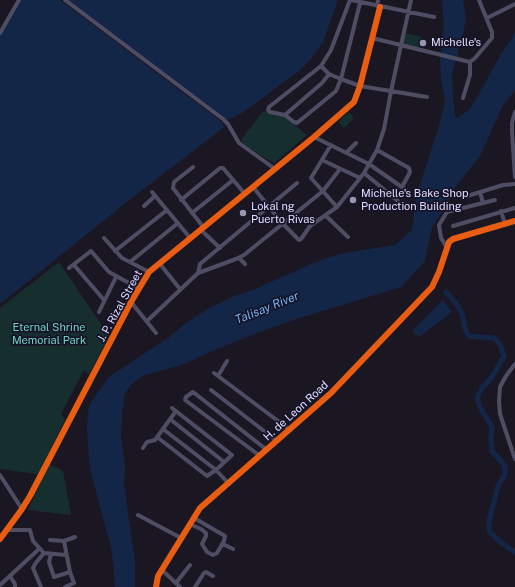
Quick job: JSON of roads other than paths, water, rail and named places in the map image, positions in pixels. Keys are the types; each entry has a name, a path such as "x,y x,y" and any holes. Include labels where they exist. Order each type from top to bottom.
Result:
{"street":[{"path":"0,33 19,0"},
{"path":"65,0 223,119 228,124 239,143 275,169"},
{"path":"360,3 341,79 336,91 300,121 294,122 285,115 270,112 268,110 269,107 321,66 331,50 351,0 408,13 434,17"},
{"path":"360,86 379,6 378,0"},
{"path":"253,188 282,223 297,239 300,240 310,226 337,207 364,173 377,150 384,129 411,0"},
{"path":"470,62 492,38 492,32 479,0"},
{"path":"487,18 515,4"},
{"path":"372,38 470,62"},
{"path":"463,98 470,75 470,62"},
{"path":"321,66 329,74 360,86 427,97"},
{"path":"285,115 322,83 329,74"},
{"name":"J. P. Rizal Street","path":"0,539 22,510 138,288 149,272 253,188 354,102 360,86"},
{"path":"515,112 512,127 515,177"},
{"path":"314,136 369,164 406,190"},
{"path":"347,152 356,143"},
{"path":"331,145 311,178 337,207"},
{"path":"377,150 409,168 410,172 402,187"},
{"path":"322,160 360,178"},
{"path":"192,167 173,185 173,188 202,229 220,248"},
{"path":"181,200 220,168 223,168 245,194"},
{"path":"147,321 198,273 239,258 323,191 340,169"},
{"path":"364,173 398,201"},
{"path":"192,213 233,180"},
{"path":"198,273 200,264 297,183"},
{"path":"464,197 503,185 515,184"},
{"path":"152,192 191,239"},
{"path":"480,192 483,203"},
{"path":"144,206 156,196"},
{"path":"495,200 447,212 439,224 441,238 446,246 453,239 515,222"},
{"path":"453,226 515,208"},
{"path":"115,251 167,210"},
{"path":"501,212 505,224"},
{"path":"326,216 348,237"},
{"path":"130,262 178,223"},
{"path":"104,238 122,258 149,272"},
{"name":"H. de Leon Road","path":"156,587 158,576 200,508 331,393 432,287 439,272 446,246"},
{"path":"69,268 91,251 103,266 116,277 138,288"},
{"path":"239,258 245,264"},
{"path":"160,264 180,289"},
{"path":"74,265 104,300"},
{"path":"99,312 116,277"},
{"path":"131,302 156,333"},
{"path":"227,362 216,374 290,430"},
{"path":"515,364 500,387 499,400 500,414 515,459"},
{"path":"210,390 277,441"},
{"path":"260,456 186,400 188,396 193,392 267,450"},
{"path":"143,448 147,442 155,440 157,437 163,429 170,419 174,409 232,454 216,470 207,476 157,437"},
{"path":"170,419 224,462"},
{"path":"163,429 216,470 229,484"},
{"path":"0,475 22,510"},
{"path":"138,515 181,538"},
{"path":"194,518 210,527 225,536 223,544 217,553 213,555 204,549 202,544 210,527"},
{"path":"190,524 206,533"},
{"path":"6,530 30,529 33,541 44,553 66,555"},
{"path":"50,540 64,541 75,537"},
{"path":"64,541 74,585 65,587"},
{"path":"223,544 233,549"},
{"path":"0,586 39,549"},
{"path":"41,587 33,568 44,553"},
{"path":"50,554 49,562 54,577 70,572"},
{"path":"176,583 190,565"},
{"path":"162,570 180,587"},
{"path":"195,587 205,572 213,576"},
{"path":"10,576 15,584 14,587"}],"water":[{"path":"20,0 60,0 218,119 224,126 0,304 0,35"},
{"path":"68,0 338,0 323,42 309,61 300,70 242,113 228,120"},
{"name":"Talisay River","path":"442,0 463,0 466,20 462,38 458,41 458,53 452,73 455,116 457,118 469,110 515,32 515,90 502,107 480,156 456,186 447,204 432,227 425,261 401,287 299,318 254,334 184,364 142,376 132,384 125,393 121,436 125,465 124,484 135,564 135,587 115,587 111,547 91,473 89,459 87,427 89,405 109,377 168,338 186,323 211,307 316,262 339,254 395,245 411,231 416,197 445,102 441,78 440,59 444,25"},
{"path":"443,300 452,312 419,337 412,331"}],"waterway":[{"path":"446,292 456,303 462,314 465,329 469,336 494,338 500,344 504,356 492,377 482,388 477,398 481,409 492,427 492,451 505,466 505,474 498,486 489,521 489,531 500,542 515,552"}],"place":[{"name":"Michelle's","path":"423,43"},
{"name":"Michelle's Bake Shop Production Building","path":"353,200"},
{"name":"Lokal ng Puerto Rivas","path":"243,213"}],"park label":[{"name":"Eternal Shrine Memorial Park","path":"49,334"}]}
